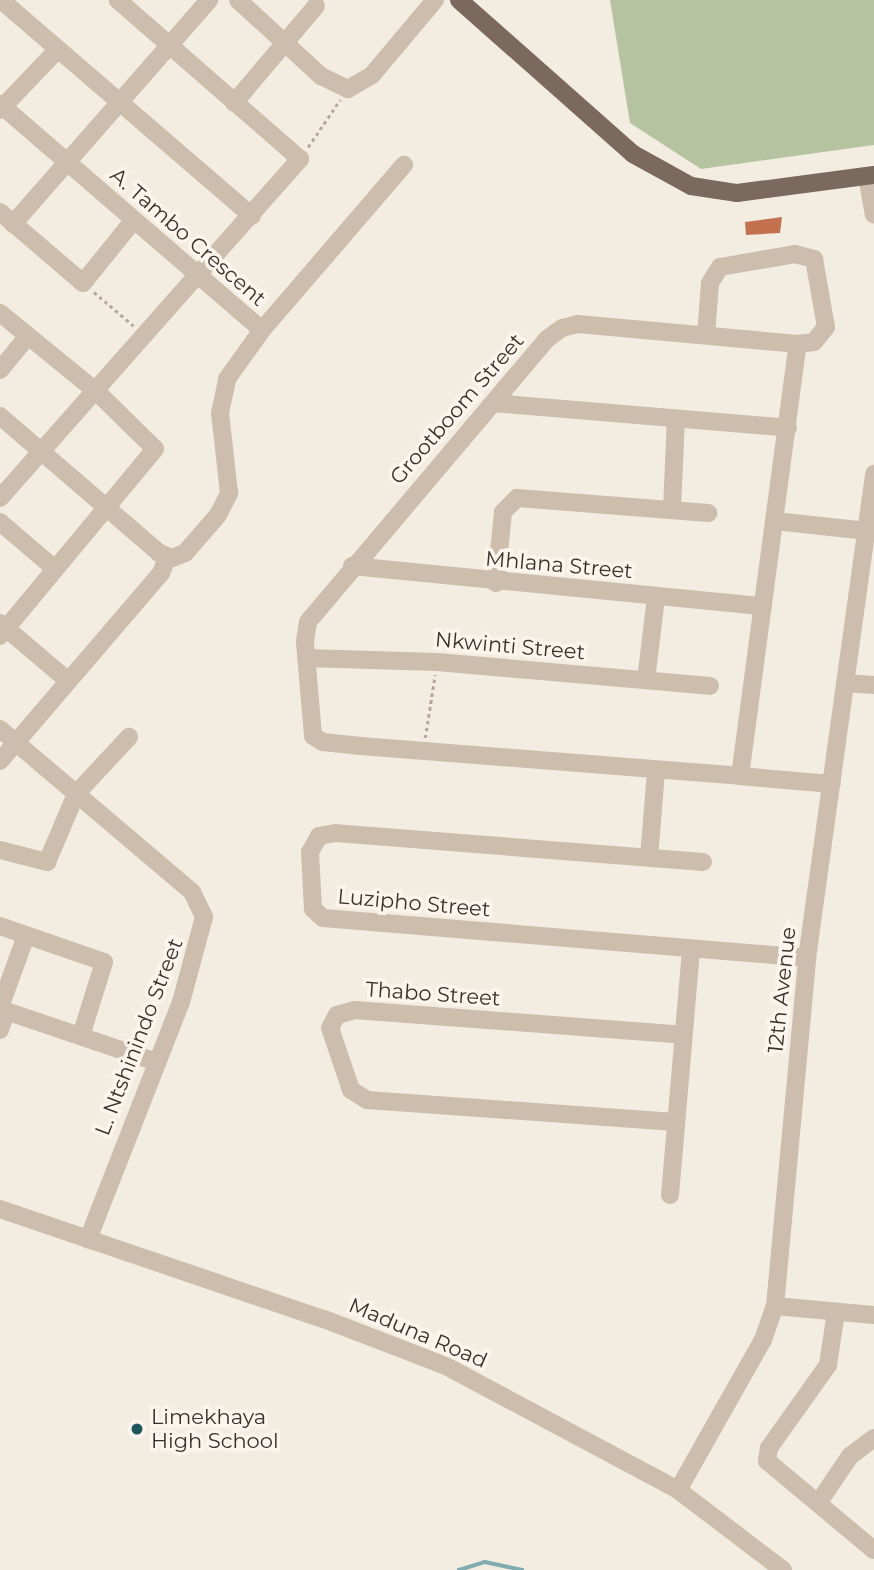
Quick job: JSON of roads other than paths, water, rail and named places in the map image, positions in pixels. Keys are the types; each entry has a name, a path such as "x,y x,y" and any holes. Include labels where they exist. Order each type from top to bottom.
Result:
{"main road":[{"path":"459,0 633,154 691,186 737,193 870,176"}],"street":[{"path":"1,0 252,216"},
{"path":"0,498 97,393 196,275 252,216 300,159 118,0"},
{"path":"133,220 83,283 7,218 67,163 209,0"},
{"path":"238,0 321,76 348,89 372,75 435,0"},
{"path":"234,103 316,6"},
{"path":"1,107 58,49"},
{"name":"A. Tambo Crescent","path":"1,107 262,330 230,374 221,398 230,486 223,508 190,548 167,558"},
{"path":"262,330 404,165"},
{"path":"870,176 874,214"},
{"path":"706,335 710,283 716,270 733,263 805,254 814,259 820,275 826,327 814,342 798,344 740,776"},
{"path":"0,313 97,393 155,449 2,629 66,680"},
{"name":"Grootboom Street","path":"798,344 569,325 547,339 352,566 308,622 306,658 309,725 317,740 832,785"},
{"path":"0,370 27,336"},
{"path":"493,403 788,428"},
{"path":"0,416 167,558 152,585 66,680 0,761"},
{"path":"672,509 676,419"},
{"name":"12th Avenue","path":"678,1490 763,1340 775,1306 807,958 874,474"},
{"path":"496,583 503,512 517,498 708,513"},
{"path":"775,521 867,531"},
{"path":"0,523 55,569"},
{"name":"Mhlana Street","path":"352,566 496,583 763,606"},
{"path":"646,680 656,597"},
{"name":"Nkwinti Street","path":"306,658 437,662 710,686"},
{"path":"845,683 874,685"},
{"name":"L. Ntshinindo Street","path":"0,729 192,892 202,907 200,943 88,1239"},
{"path":"0,850 47,862 76,794 129,737"},
{"path":"649,857 656,771"},
{"name":"Luzipho Street","path":"703,862 325,834 310,852 313,904 323,918 807,958"},
{"path":"0,926 104,962 81,1036"},
{"path":"0,1030 2,1009 26,936"},
{"path":"670,1195 691,949"},
{"path":"2,1009 157,1062"},
{"name":"Thabo Street","path":"675,1122 368,1100 351,1090 330,1028 337,1015 349,1010 683,1035"},
{"name":"Maduna Road","path":"0,1209 324,1319 446,1366 678,1490 783,1570"},
{"path":"775,1306 874,1315"},
{"path":"836,1312 828,1365 767,1455 773,1469 819,1502 874,1550"},
{"path":"819,1502 852,1452 874,1437"}],"waterway":[{"path":"459,1570 485,1562 522,1570"}],"place":[{"name":"Limekhaya High School","path":"137,1429"}]}
